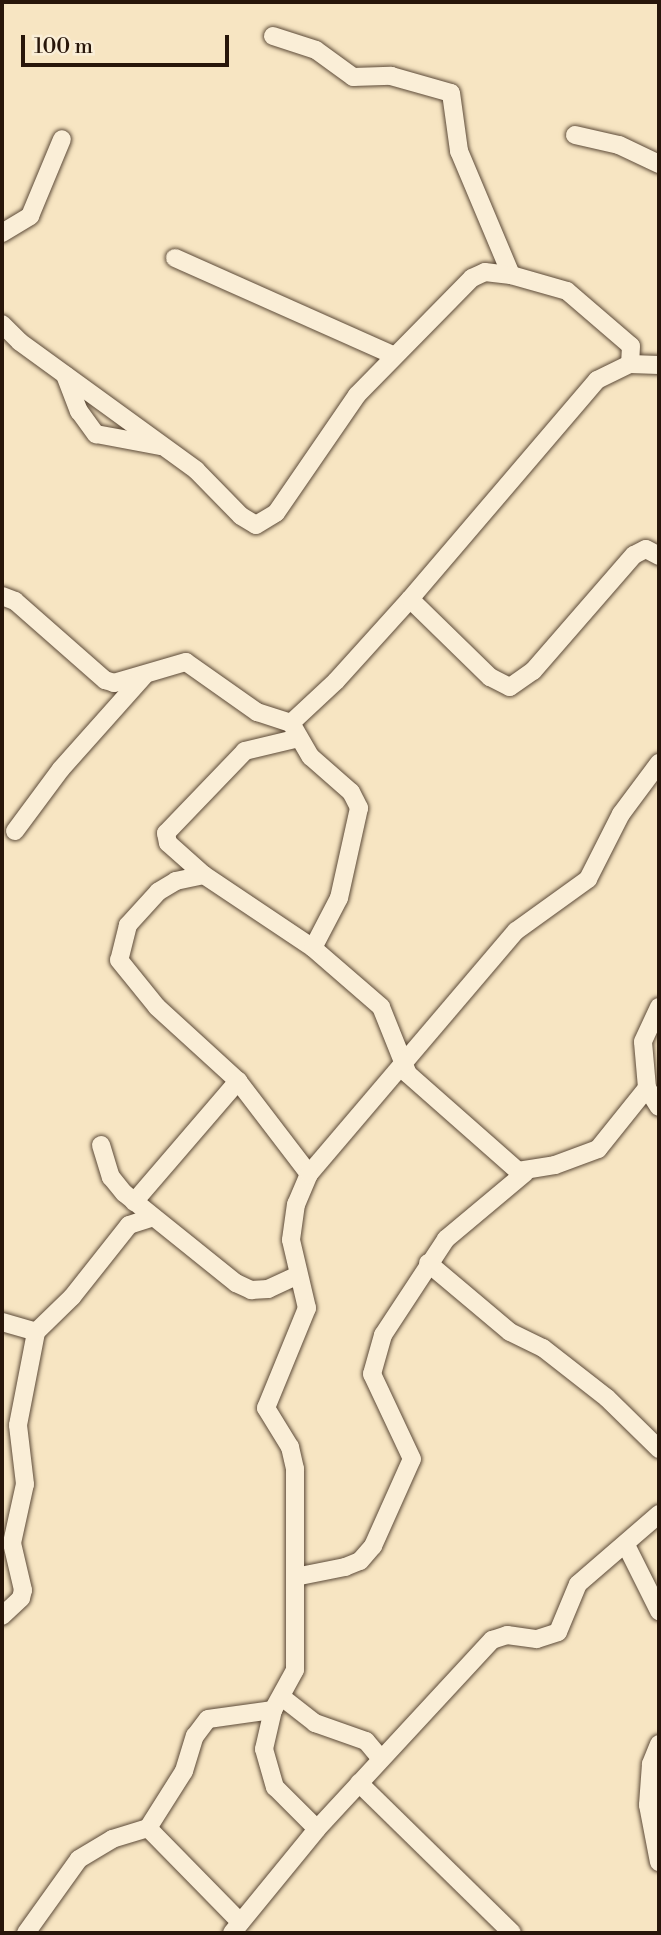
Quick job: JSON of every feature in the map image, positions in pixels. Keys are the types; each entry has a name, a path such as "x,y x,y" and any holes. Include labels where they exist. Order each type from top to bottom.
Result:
{"street":[{"path":"273,36 316,50 352,77 391,76 451,93 458,151 511,275"},
{"path":"575,135 619,145 659,164"},
{"path":"2,233 30,215 62,139"},
{"path":"175,258 393,355"},
{"path":"2,324 65,375 160,446 197,470 248,522 267,522 337,422 393,355 472,278 485,272 511,275 581,299 631,346 630,365"},
{"path":"526,1173 512,1168 413,1079 403,1064 381,1007 313,948 204,875 168,843 166,833 245,751 295,730 586,391 609,372 630,365 659,365"},
{"path":"65,375 79,411 96,434 160,446"},
{"path":"410,599 490,677 510,687 533,671 634,555 646,549 659,556"},
{"path":"2,596 15,601 105,680 114,683 180,662 194,664 257,712 295,730 311,757 351,792 359,808 339,898 313,948"},
{"path":"15,831 61,769 149,671"},
{"path":"317,1829 284,1799 269,1773 264,1749 278,1704 295,1670 295,1469 290,1447 266,1408 306,1318 306,1292 292,1254 292,1221 309,1174 516,931 588,879 621,814 659,763"},
{"path":"204,875 176,881 158,892 128,925 119,960 157,1007 238,1081 309,1174"},
{"path":"659,1007 643,1042 647,1088 659,1107"},
{"path":"134,1202 238,1081"},
{"path":"295,1577 345,1567 368,1554 411,1470 411,1452 376,1388 372,1365 383,1335 428,1263 446,1239 526,1173 598,1149 647,1088"},
{"path":"100,1145 111,1177 134,1202 236,1283 251,1290 268,1289 298,1275"},
{"path":"2,1616 21,1598 23,1590 12,1543 25,1484 18,1425 36,1332 72,1297 129,1225 151,1217"},
{"path":"428,1263 510,1332 543,1348 596,1390 659,1449"},
{"path":"2,1322 36,1332"},
{"path":"148,1828 236,1928 317,1829 492,1640 507,1635 537,1639 558,1632 578,1584 627,1546 659,1514"},
{"path":"627,1546 659,1611"},
{"path":"26,1933 79,1858 112,1839 148,1828 184,1772 195,1736 208,1719 278,1704 315,1723 366,1741 381,1759"},
{"path":"659,1744 651,1764 648,1805 659,1862"},
{"path":"359,1783 512,1933"}]}
